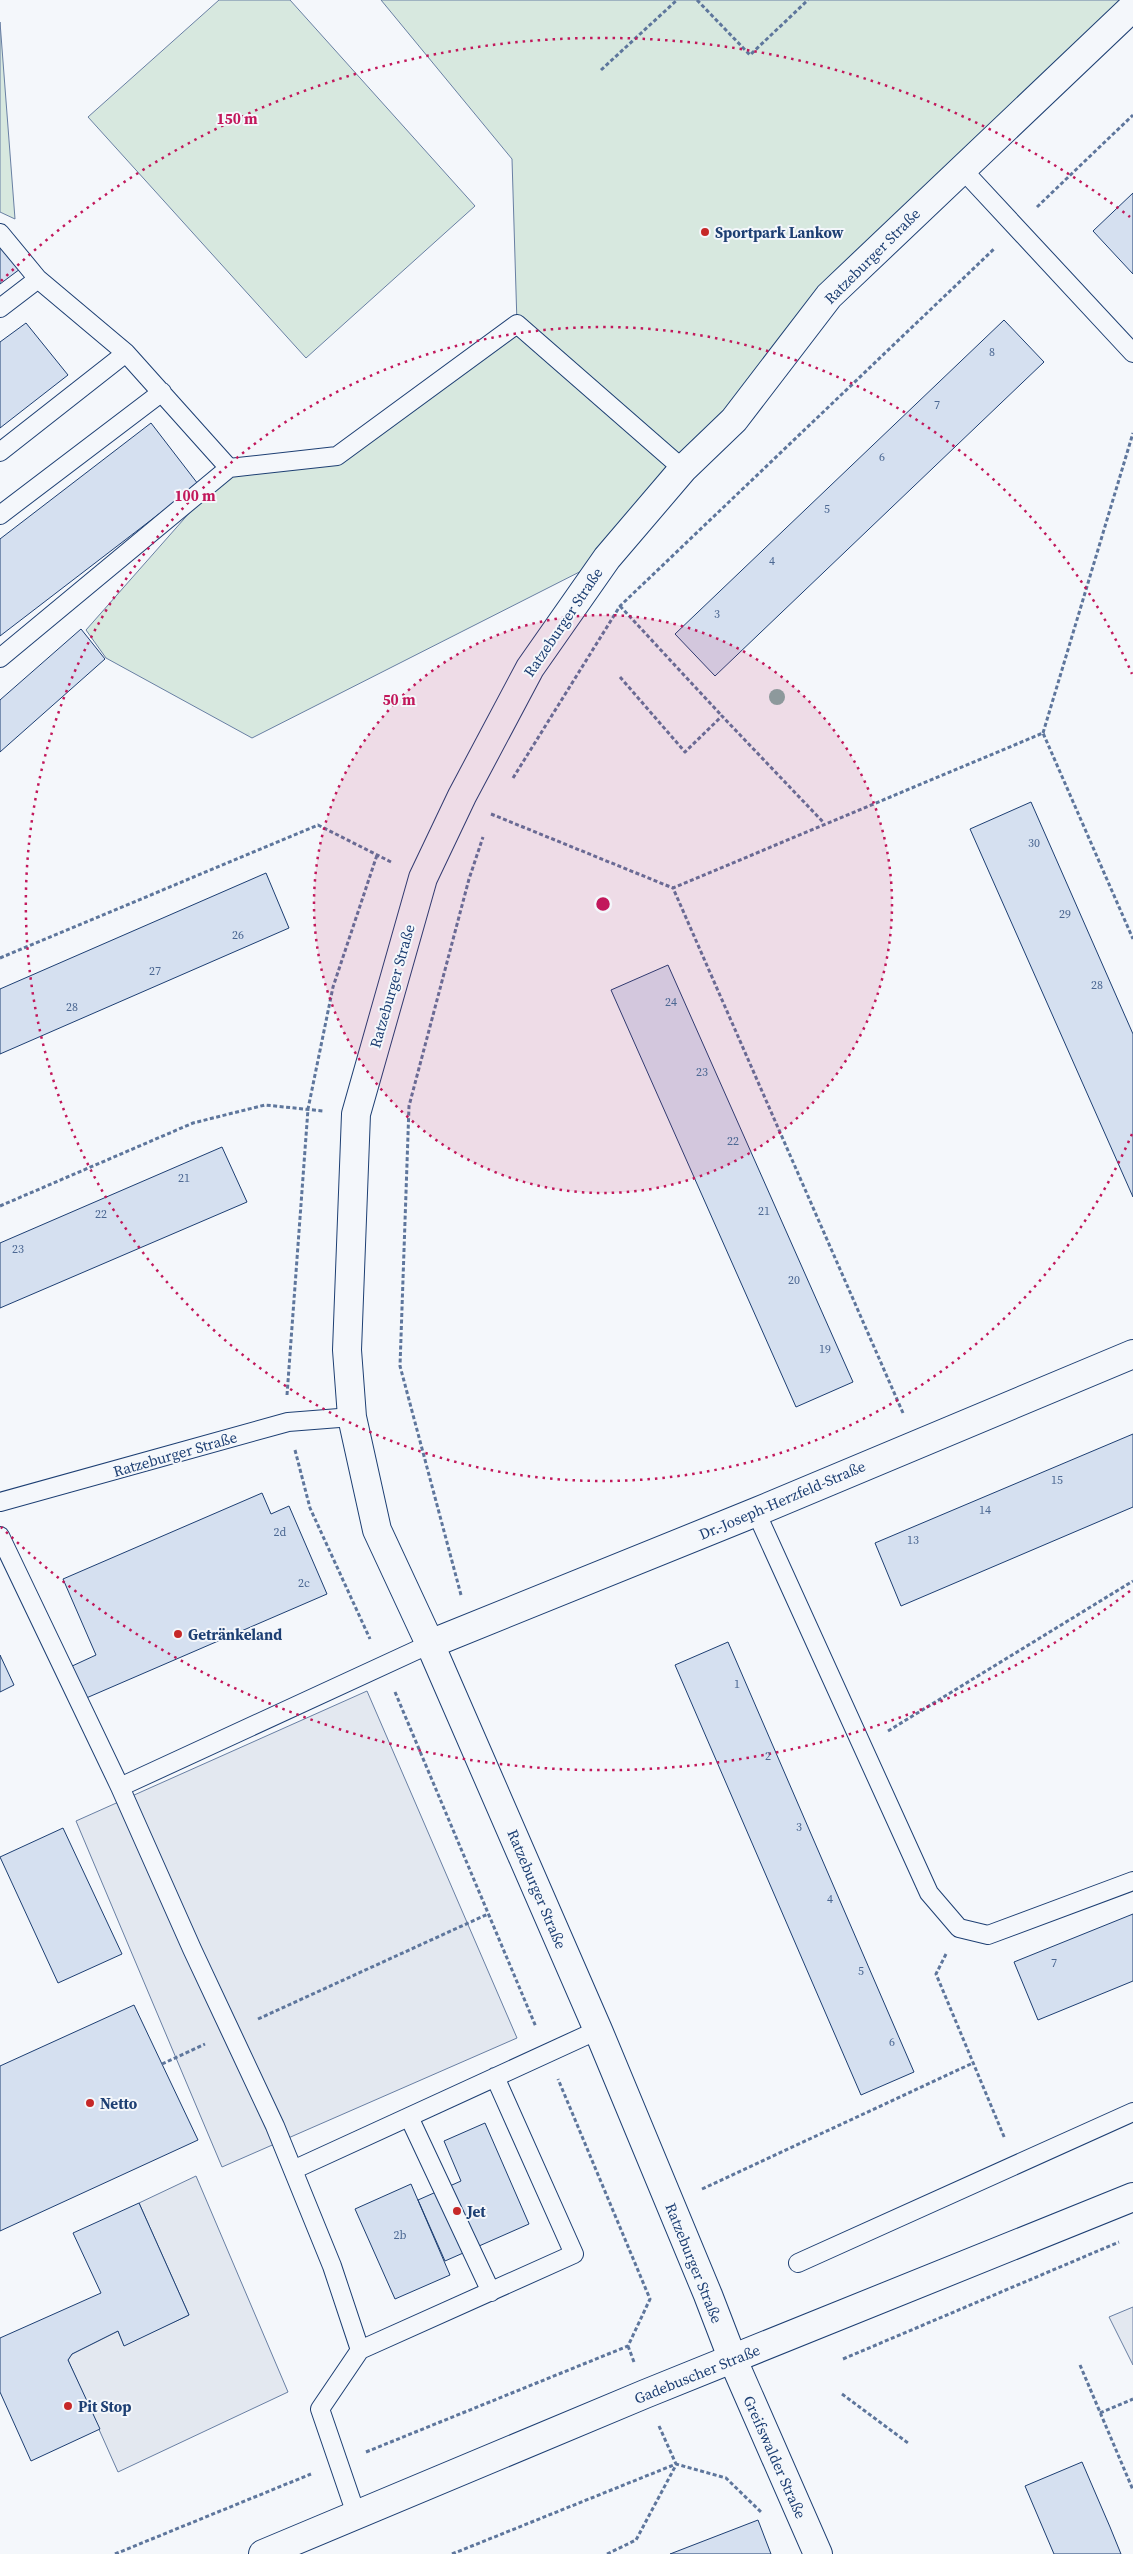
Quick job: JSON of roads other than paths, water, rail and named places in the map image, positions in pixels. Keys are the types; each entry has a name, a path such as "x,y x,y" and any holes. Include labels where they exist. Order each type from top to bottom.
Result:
{"street":[{"name":"Ratzeburger Straße","path":"733,2360 598,2030 430,1644 377,1530 352,1417 348,1350 356,1114 423,878 462,796 530,668 607,558 683,469 734,420 829,296 1133,7"},
{"name":"Dr.-Joseph-Herzfeld-Straße","path":"430,1644 756,1512 1133,1354"},
{"name":"Gadebuscher Straße","path":"263,2554 356,2514 1133,2197"},
{"name":"Greifswalder Straße","path":"733,2360 818,2554"}],"lane":[{"path":"962,169 1133,353"},
{"path":"0,232 38,279 126,353 229,468"},
{"path":"0,308 38,279"},
{"path":"0,658 229,468 337,456 517,324 683,469"},
{"path":"0,452 126,353"},
{"path":"0,516 162,392"},
{"name":"Ratzeburger Straße","path":"0,1502 288,1422 352,1417"},
{"path":"756,1512 929,1893 959,1928 988,1935 1133,1882"},
{"path":"0,1536 120,1787 293,2170 332,2266 360,2350"},
{"path":"120,1787 209,1744 302,1704 430,1644"},
{"path":"293,2170 598,2030"},
{"path":"356,2514 320,2409 360,2350 574,2254 495,2077"},
{"path":"798,2262 1133,2112"},
{"path":"409,2117 491,2292"}],"place":[{"name":"Sportpark Lankow","path":"705,232"},
{"name":"Getränkeland","path":"178,1634"},
{"name":"Netto","path":"90,2103"},
{"name":"Jet","path":"457,2211"},
{"name":"Pit Stop","path":"68,2406"}]}
